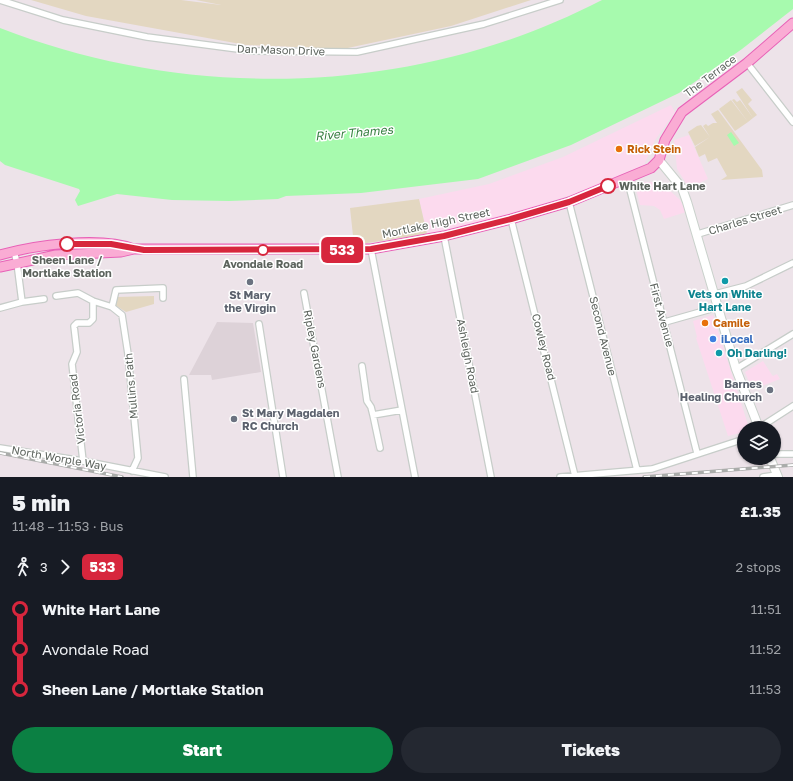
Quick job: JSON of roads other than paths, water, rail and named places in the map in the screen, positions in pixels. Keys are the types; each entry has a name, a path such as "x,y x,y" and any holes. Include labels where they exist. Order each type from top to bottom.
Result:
{"main road":[{"name":"The Terrace","path":"659,160 665,140 682,112 746,63 793,23"},
{"name":"Mortlake High Street","path":"0,267 56,255 121,252 134,249 371,249 444,236 569,202 651,168 659,160"},
{"name":"Mortlake High Street","path":"0,255 14,251 48,246 77,244 124,245 134,249"}],"street":[{"name":"Dan Mason Drive","path":"0,0 63,20 147,37 253,52 357,52 478,26 560,0"},
{"path":"746,63 793,122"},
{"path":"659,160 682,188 698,234 736,369 756,421"},
{"name":"First Avenue","path":"627,178 665,322 697,453"},
{"name":"Second Avenue","path":"569,202 637,470"},
{"name":"Charles Street","path":"698,234 793,205"},
{"name":"Cowley Road","path":"511,219 575,476"},
{"name":"Ashleigh Road","path":"444,236 491,477"},
{"path":"371,249 415,477"},
{"path":"14,251 22,302"},
{"path":"715,294 746,286 793,263"},
{"path":"56,296 78,293 93,301 112,307 116,290 163,288 163,298"},
{"name":"Ripley Gardens","path":"304,293 338,477"},
{"path":"0,308 22,302 44,299"},
{"name":"Victoria Road","path":"83,461 72,364 77,352 74,326 77,324 89,323 93,319 93,301"},
{"name":"Mullins Path","path":"112,307 122,315 128,354 138,458 132,472"},
{"path":"665,322 718,307"},
{"path":"259,324 283,477"},
{"path":"736,369 793,334"},
{"path":"362,366 367,400 371,407 380,448"},
{"path":"184,379 193,477"},
{"path":"770,421 793,406"},
{"path":"373,415 402,410"},
{"path":"560,477 652,469 737,441"},
{"name":"North Worple Way","path":"0,448 83,461 132,472 165,477"},
{"path":"781,454 793,454"},
{"path":"762,477 777,476 773,465"}],"water":[{"name":"River Thames","path":"602,0 793,0 793,9 742,49 679,93 571,145 478,179 361,193 286,196 278,199 229,201 172,200 117,194 78,206 75,200 80,191 79,189 5,165 0,161 0,28 74,52 149,69 227,77 304,78 381,71 457,55 531,32"},
{"path":"731,132 739,143 734,146 727,135"}],"railway":[{"path":"0,453 122,477"},
{"path":"644,477 793,465"}],"place":[{"name":"Rick Stein","path":"619,149"},
{"name":"White Hart Lane","path":"608,186"},
{"name":"Sheen Lane / Mortlake Station","path":"67,244"},
{"name":"Avondale Road","path":"263,250"},
{"name":"Vets on White Hart Lane","path":"725,281"},
{"name":"St Mary the Virgin","path":"250,282"},
{"name":"Camile","path":"705,323"},
{"name":"iLocal","path":"713,339"},
{"name":"Oh Darling!","path":"719,353"},
{"name":"Barnes Healing Church","path":"770,390"},
{"name":"St Mary Magdalen RC Church","path":"234,419"}]}
